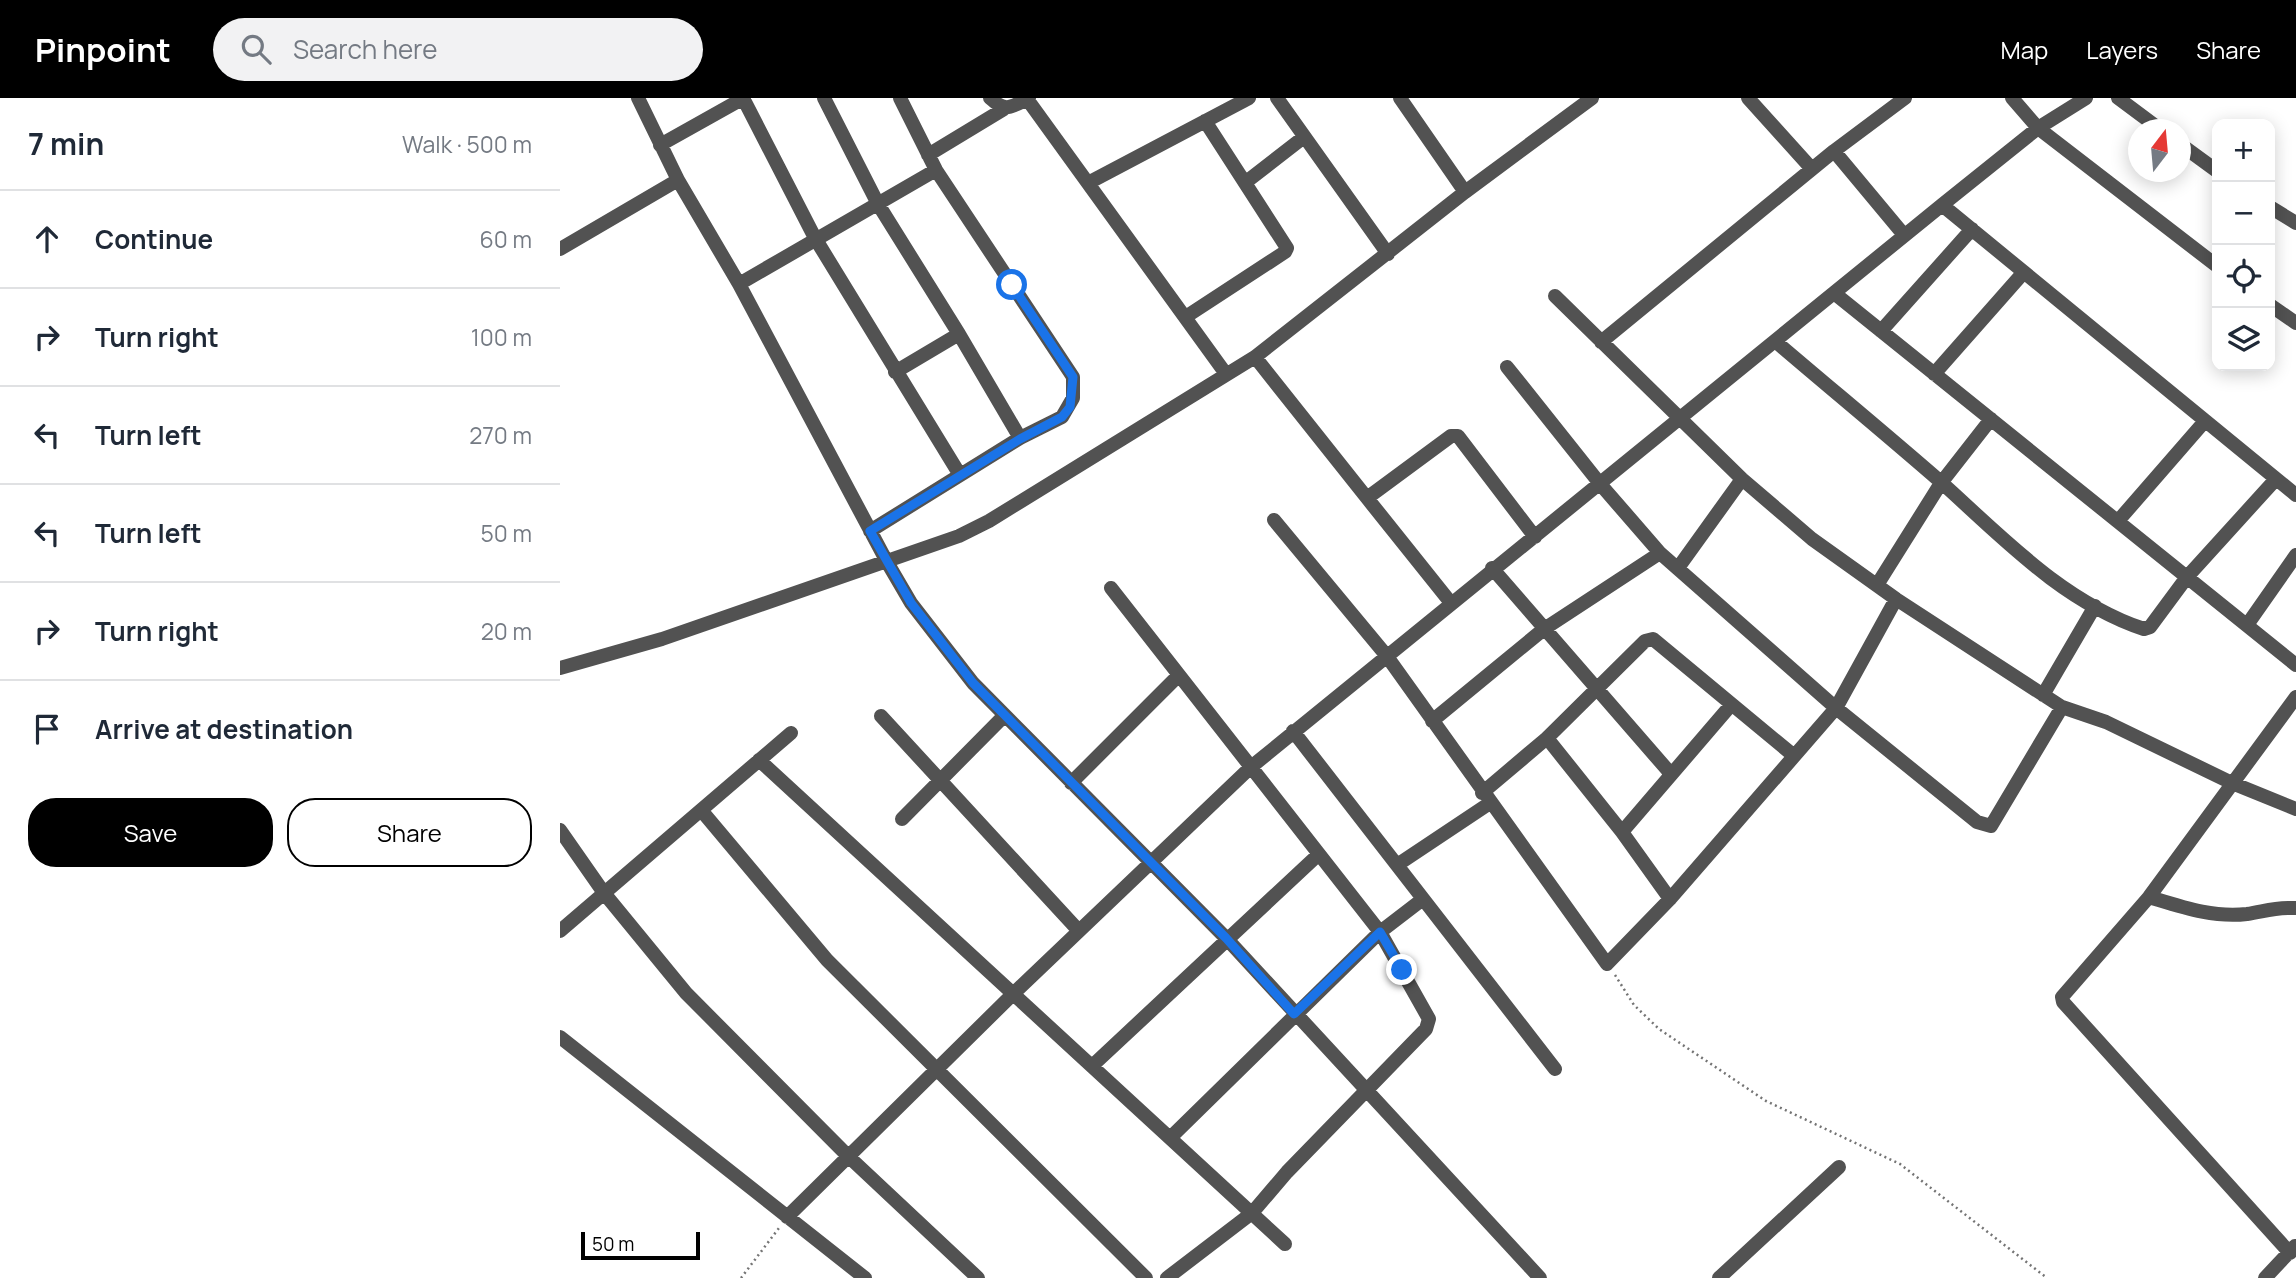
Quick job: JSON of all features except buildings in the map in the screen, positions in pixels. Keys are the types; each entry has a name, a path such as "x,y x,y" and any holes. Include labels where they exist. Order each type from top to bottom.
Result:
{"street":[{"path":"638,98 678,180 738,284 887,562 935,634 1004,716 1150,865 1226,938 1540,1278"},
{"path":"660,145 744,98 815,238 960,475"},
{"path":"824,98 878,204 1020,439"},
{"path":"870,531 1020,439 1062,417 1073,398 1073,377 936,170 900,98"},
{"path":"990,98 1004,109"},
{"path":"928,155 1004,109 1010,109 1028,98 1226,374"},
{"path":"1088,183 1249,98"},
{"path":"1277,98 1388,254"},
{"path":"1400,98 1465,192"},
{"path":"560,668 662,639 887,562 959,536 989,521 1255,357 1465,192 1592,98"},
{"path":"1748,98 1812,169"},
{"path":"1601,342 1834,151 1905,98"},
{"path":"2012,98 2038,128 2212,262"},
{"path":"787,1216 1013,993 1251,767 1492,568 1601,485 1678,418 1904,235 2038,128 2086,98"},
{"path":"2118,98 2146,119"},
{"path":"1186,316 1286,250 1286,242 1205,121"},
{"path":"1246,182 1304,137"},
{"path":"1834,151 1904,235"},
{"path":"2191,152 2212,167"},
{"path":"738,284 936,170"},
{"path":"560,249 678,180"},
{"path":"1942,205 2296,495"},
{"path":"2275,211 2296,223"},
{"path":"1881,331 1972,229"},
{"path":"1934,374 2024,272"},
{"path":"1834,293 2296,664"},
{"path":"1555,296 1742,478 1812,539 1896,599 2062,707 2106,722 2232,783 2296,809"},
{"path":"2275,308 2296,323"},
{"path":"895,372 959,334"},
{"path":"1775,341 2032,565 2095,606 2144,629 2150,627 2187,577 2276,479"},
{"path":"1255,357 1451,603"},
{"path":"1507,367 1601,485 1660,553 1836,708 1977,822 1991,826 2062,707"},
{"path":"1877,585 1941,483 1991,419"},
{"path":"2118,521 2205,421"},
{"path":"1367,498 1451,436 1458,436 1535,537"},
{"path":"1678,568 1742,478"},
{"path":"1274,520 1386,655 1607,964 1670,899 1836,708 1896,599"},
{"path":"1432,721 1544,629 1660,553"},
{"path":"2247,625 2296,555"},
{"path":"1492,568 1671,774"},
{"path":"1111,588 1380,932 1429,1019 1426,1029 1287,1172 1252,1213 1167,1278"},
{"path":"2043,695 2095,606"},
{"path":"1397,865 1486,798 1645,642 1653,639 1793,755"},
{"path":"1071,783 1179,675"},
{"path":"2265,1278 2293,1249 2063,1002 2063,992 2149,897 2296,697"},
{"path":"1622,832 1731,705"},
{"path":"881,716 1079,931"},
{"path":"902,819 938,779 1004,716"},
{"path":"1293,731 1555,1069"},
{"path":"560,931 791,733"},
{"path":"1547,738 1622,832 1670,899"},
{"path":"759,760 1285,1244"},
{"path":"701,810 827,960 1146,1278"},
{"path":"560,831 604,893 685,993 849,1157 978,1278"},
{"path":"1092,1066 1319,854"},
{"path":"2149,897 2213,914 2247,914 2272,907 2296,908"},
{"path":"1170,1138 1380,932 1423,899"},
{"path":"560,919 577,916"},
{"path":"560,1037 865,1278"},
{"path":"1719,1278 1839,1167"}],"path":[{"path":"1607,964 1634,1006 1659,1029 1766,1101 1899,1164 2047,1278"},
{"path":"741,1278 787,1216"}],"route":[{"path":"1012,285 1073,377 1070,407 1062,417 1020,439 870,531 887,562 911,603 973,683 1150,865 1226,938 1294,1014 1380,932 1402,970"}]}
